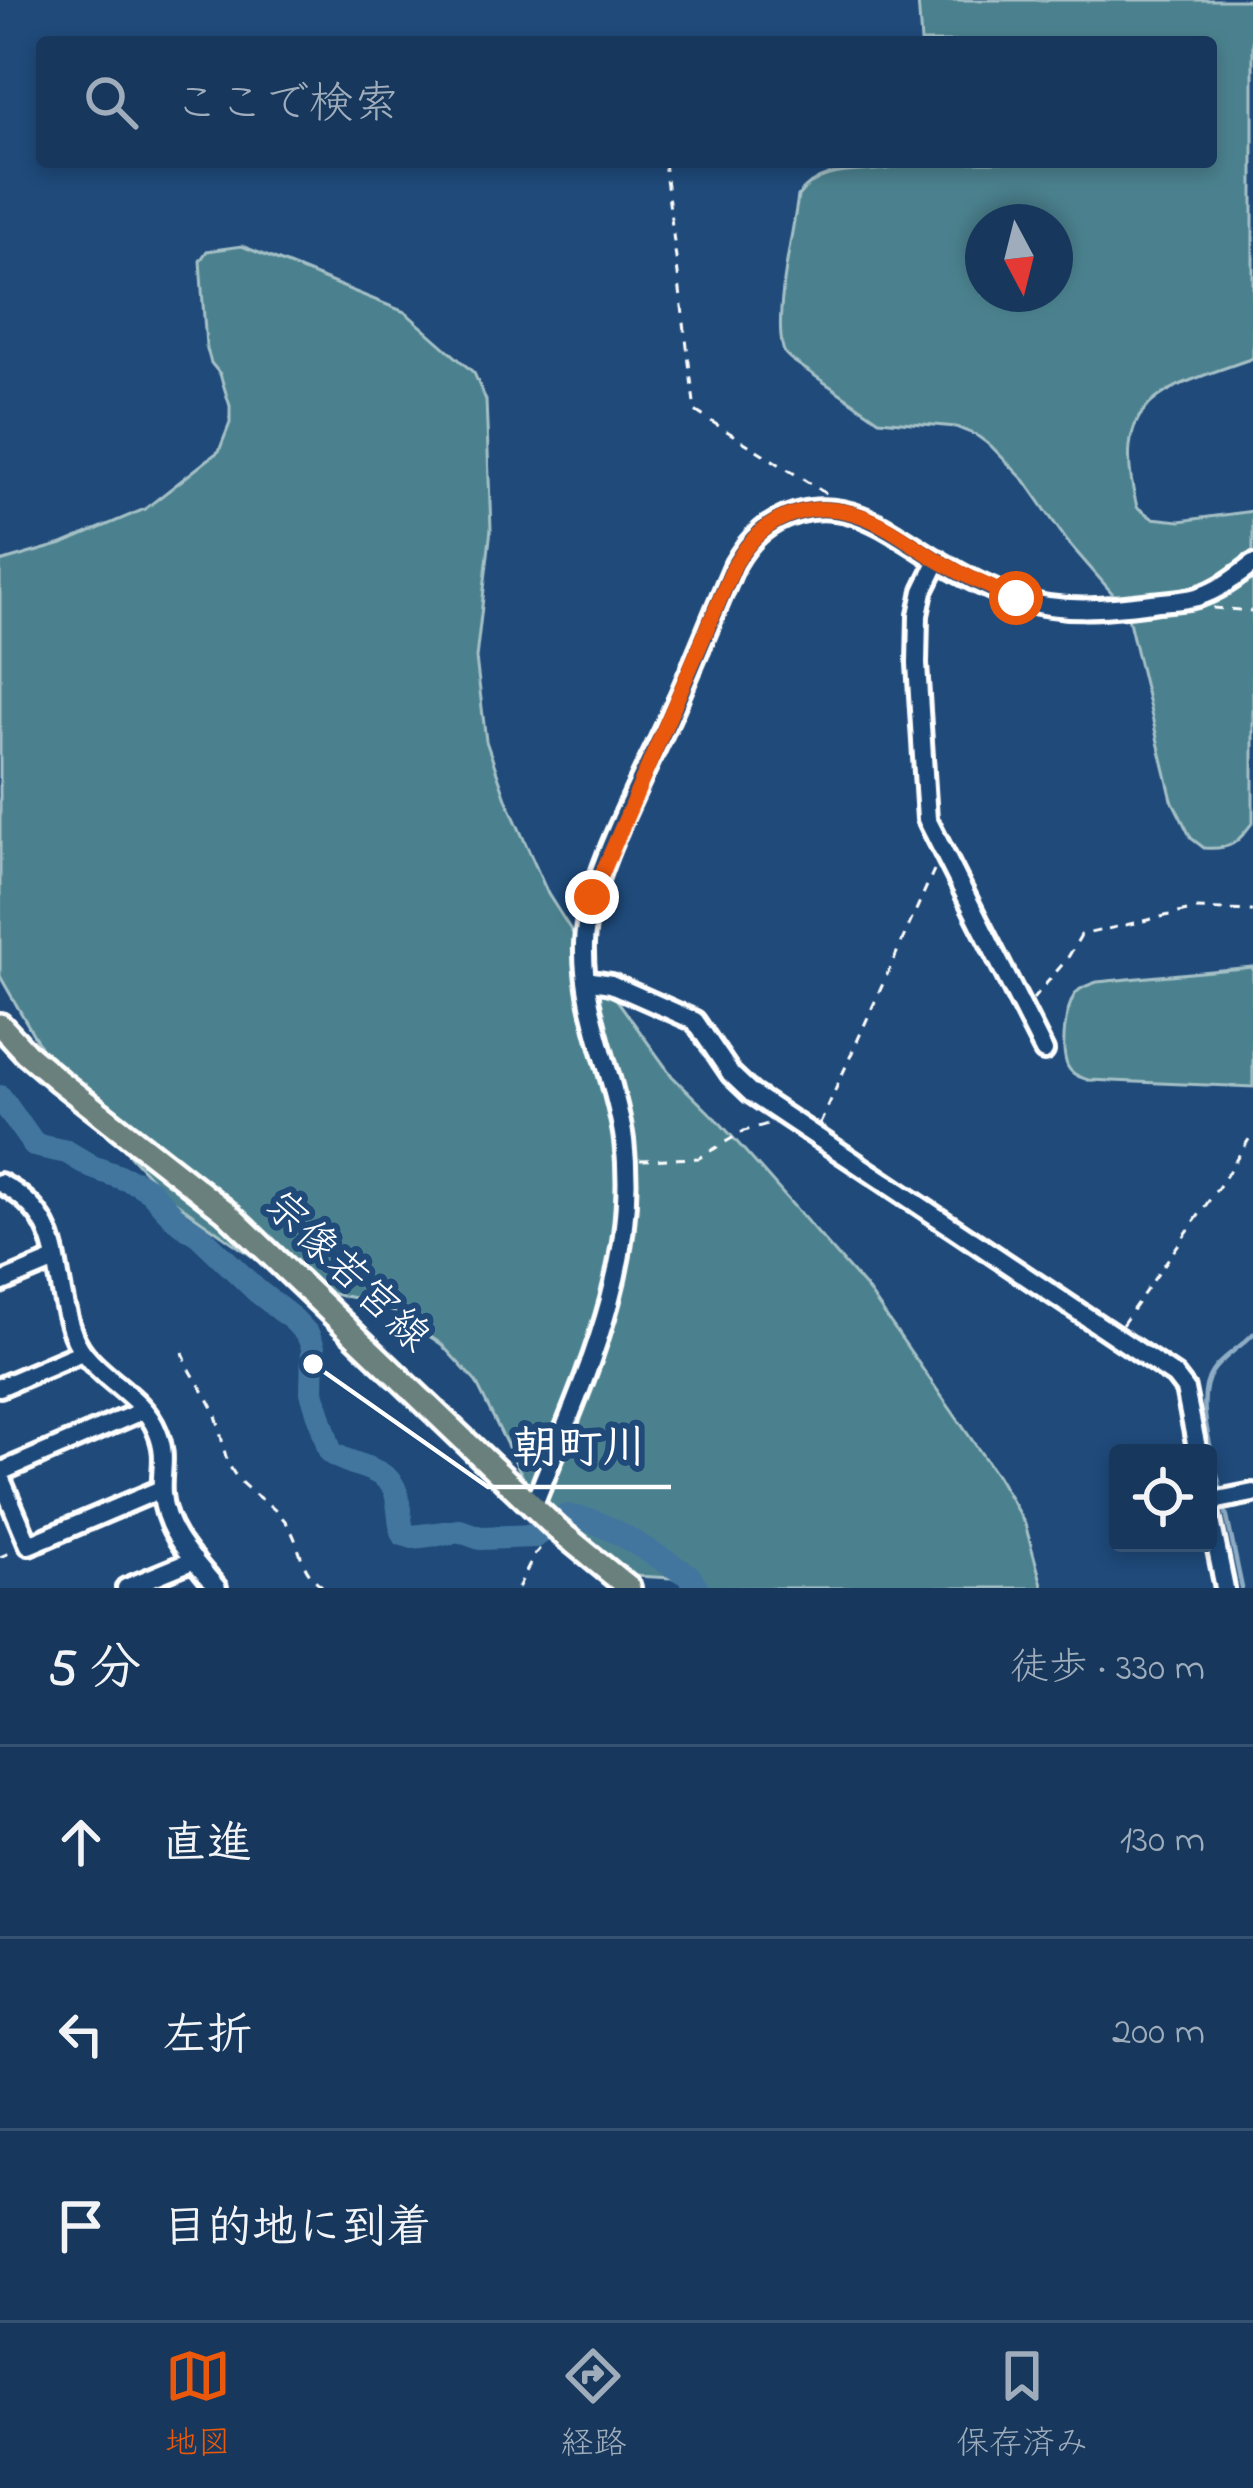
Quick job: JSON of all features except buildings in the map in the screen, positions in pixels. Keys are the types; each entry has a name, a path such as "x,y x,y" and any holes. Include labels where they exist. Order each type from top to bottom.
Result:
{"main road":[{"name":"宗像若宮線","path":"0,1025 59,1082 225,1211 533,1507 629,1588"}],"street":[{"path":"533,1507 608,1314 625,1235 628,1192 623,1135 586,980 584,942 592,897 747,543 786,516 831,509 880,524 968,578 1016,598 1102,610 1197,597 1253,564"},
{"path":"938,560 922,591 918,615 916,664 927,819 1044,1051"},
{"path":"586,980 611,984 695,1022 731,1074 751,1093 1175,1376 1185,1389 1196,1444"},
{"path":"5,1191 31,1203 44,1221 73,1335 82,1352 156,1427 163,1449 161,1489 169,1526 218,1588"},
{"path":"0,1283 55,1260"},
{"path":"0,1387 82,1352"},
{"path":"144,1410 0,1474 29,1545 161,1489"},
{"path":"1217,1502 1253,1493"},
{"path":"1217,1548 1225,1588"},
{"path":"126,1588 194,1560"}],"path":[{"path":"665,168 695,411 860,515"},
{"path":"1197,597 1209,608 1253,611"},
{"path":"814,1137 943,850"},
{"path":"1024,1010 1081,935 1196,909 1253,910"},
{"path":"626,1162 699,1158 744,1130 790,1120"},
{"path":"1114,1336 1253,1133"},
{"path":"183,1352 188,1370 217,1416 229,1465 241,1483 284,1519 311,1579 326,1588"},
{"path":"518,1588 535,1554 557,1529"}],"green space":[{"path":"918,0 1253,0 1253,358 1194,379 1152,402 1138,419 1130,470 1137,507 1152,518 1180,521 1253,511 1253,822 1228,846 1204,848 1191,838 1172,800 1126,609 1067,541 1025,481 976,435 956,427 879,420 783,350 783,292 798,196 809,184 836,173 892,168 1217,168 1217,36 921,36"},
{"path":"242,246 405,312 474,373 486,400 491,529 476,658 486,741 548,894 672,1076 722,1125 867,1289 997,1476 1025,1524 1043,1588 712,1588 691,1579 635,1576 600,1560 546,1524 476,1382 441,1344 392,1311 283,1278 168,1197 49,1062 0,976 0,562 62,544 145,509 219,451 230,423 230,406 206,346 200,261 207,251"},
{"path":"1253,967 1253,1087 1088,1080 1066,1063 1065,1029 1073,997 1082,988 1097,982"}],"waterway":[{"path":"0,1097 34,1145 67,1152 150,1191 308,1335 313,1347 312,1392 330,1451 392,1484 403,1534 460,1531 480,1538 535,1536 567,1516 617,1532 688,1575 697,1588"},
{"path":"1221,1492 1207,1431 1207,1384 1216,1367 1253,1334"},
{"path":"1224,1503 1242,1588"}],"place":[{"name":"朝町川","path":"313,1364"}],"route":[{"path":"592,897 735,564 747,543 764,528 808,510 845,511 880,524 968,578 1016,598"}]}
